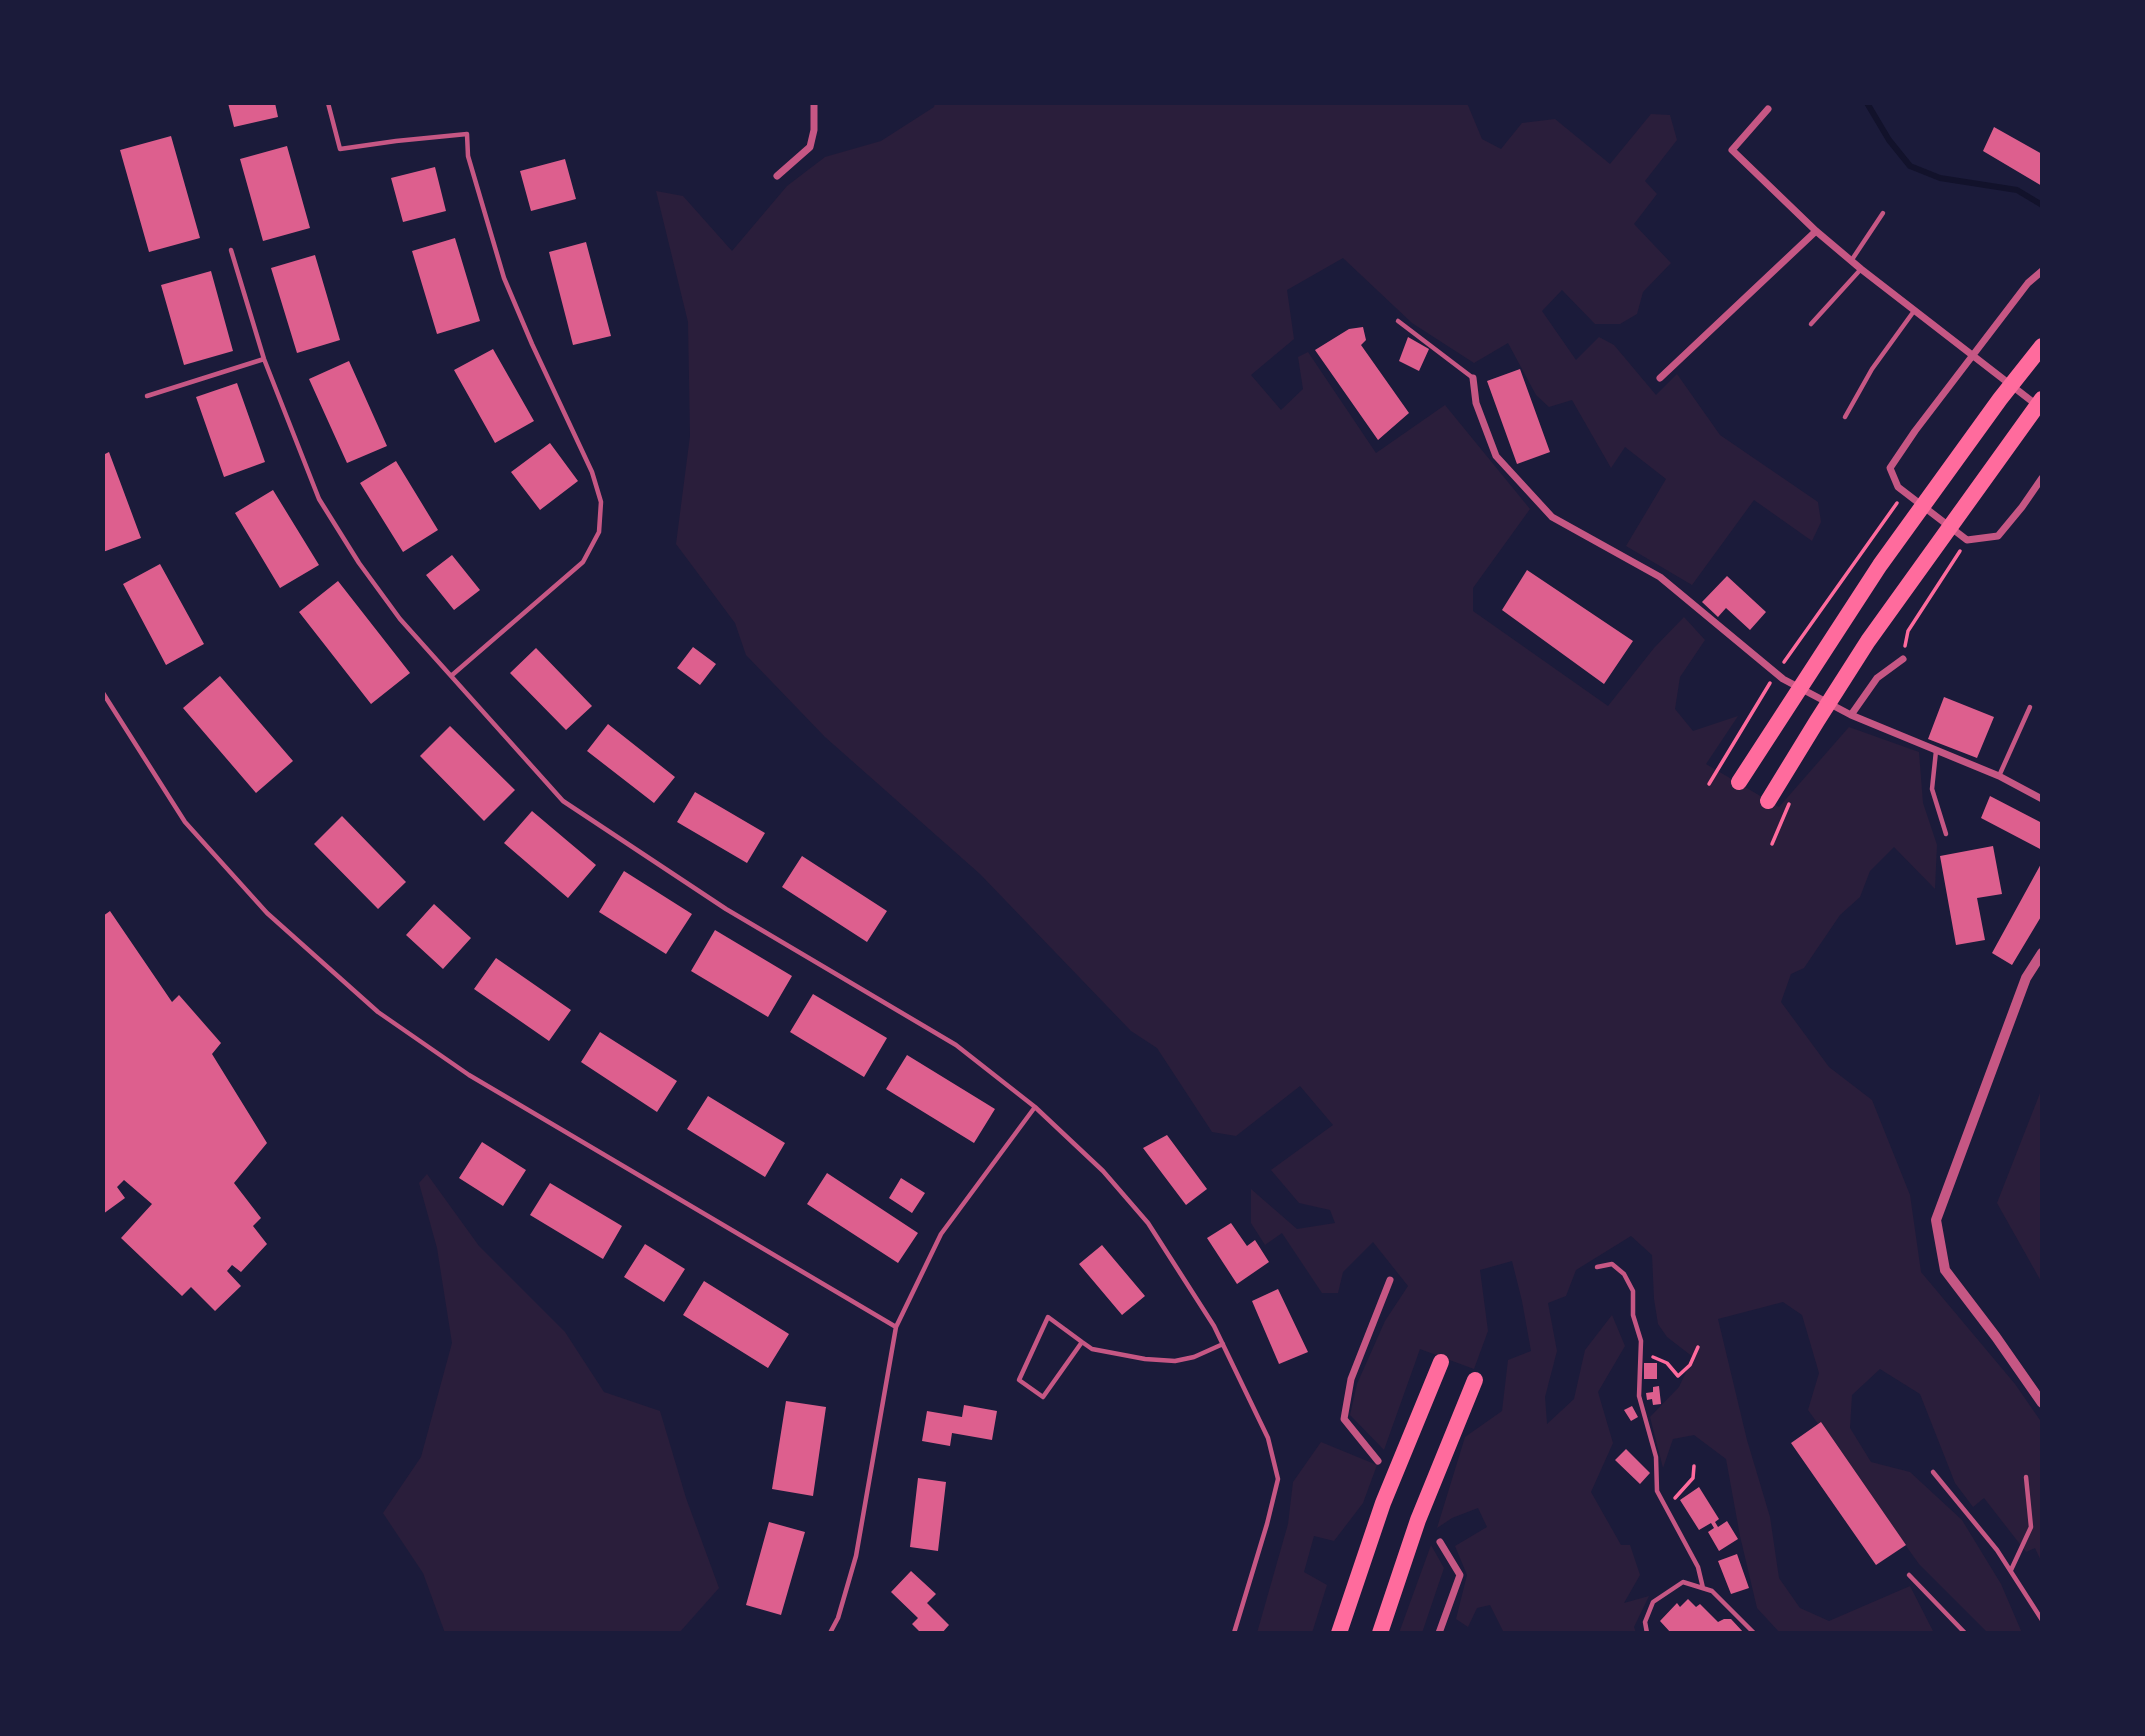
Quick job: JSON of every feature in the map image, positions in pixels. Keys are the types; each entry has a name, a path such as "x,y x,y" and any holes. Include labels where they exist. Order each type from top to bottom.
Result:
{"highway":[{"path":"1739,782 1880,565 2000,399 2042,346"},
{"path":"1768,800 1817,720 1898,599 2042,399"},
{"path":"1339,1633 1383,1503 1441,1362"},
{"path":"1380,1633 1419,1520 1475,1380"}],"street":[{"path":"777,176 810,147 814,130 814,103"},
{"path":"1768,109 1732,150 1851,261 2042,408"},
{"path":"1660,378 1816,230"},
{"path":"2042,271 2028,283 1914,431 1890,468 1898,487 1967,540 1998,537 2042,478"},
{"path":"1473,378 1476,404 1496,456 1552,517 1660,577 1783,679 1851,715 1999,776 2042,799"},
{"path":"1851,715 1877,678 1903,659"},
{"path":"2042,953 2026,978 1936,1220 1945,1270 2042,1403"},
{"path":"1378,1461 1344,1419 1351,1379 1390,1280"},
{"path":"1439,1633 1460,1575 1440,1542"}],"lane":[{"path":"328,103 340,149 467,134 468,156 504,278 592,472 601,502 599,532 583,562 451,676"},
{"path":"1851,261 1883,213"},
{"path":"231,250 264,359 319,499 359,563 400,620 564,801 726,909 956,1045 1035,1107 1103,1171 1148,1223 1214,1326 1268,1438 1278,1479 1234,1633"},
{"path":"1811,324 1861,269"},
{"path":"1845,417 1872,369 1914,311"},
{"path":"1398,321 1473,378"},
{"path":"147,396 264,359"},
{"path":"103,693 185,822 267,913 378,1012 469,1075 896,1327"},
{"path":"1999,776 2030,707"},
{"path":"1936,750 1932,789 1946,834"},
{"path":"830,1633 838,1618 856,1556 896,1327 941,1234 1035,1107"},
{"path":"1597,1267 1612,1264 1624,1274 1633,1291 1633,1315 1641,1340 1639,1396 1656,1457 1657,1490 1698,1567 1703,1588"},
{"path":"1082,1342 1043,1397 1019,1380 1048,1317 1092,1349 1145,1359 1175,1361 1194,1357 1223,1344"},
{"path":"1933,1472 1997,1550 2042,1620"},
{"path":"2010,1571 2031,1527 2026,1477"},
{"path":"1909,1575 1965,1633"},
{"path":"1647,1633 1645,1622 1653,1602 1684,1582 1712,1591 1754,1633"}],"path":[{"path":"1709,784 1776,673 1904,492"},
{"path":"1903,659 1908,631 1967,540"},
{"path":"1640,1357 1653,1357 1667,1363 1678,1376 1690,1365 1698,1347"},
{"path":"1667,1507 1693,1478 1694,1466"}],"shaded area":[{"path":"935,103 1467,103 1482,139 1501,149 1522,123 1555,119 1610,164 1651,114 1670,115 1677,140 1645,181 1657,194 1634,224 1671,263 1643,292 1637,314 1620,324 1595,324 1562,290 1542,311 1576,360 1599,337 1614,345 1656,395 1677,374 1720,435 1818,502 1821,522 1812,541 1754,500 1692,585 1626,546 1666,479 1625,447 1611,468 1572,400 1549,407 1536,395 1508,343 1474,363 1412,323 1343,258 1287,290 1294,339 1251,375 1281,410 1303,389 1298,357 1308,352 1376,453 1445,405 1530,509 1473,588 1473,611 1608,706 1654,648 1684,617 1705,640 1680,677 1675,709 1693,731 1738,716 1706,764 1779,807 1849,727 1919,752 1923,803 1937,845 1935,889 1894,847 1870,871 1860,897 1840,915 1804,968 1791,974 1781,1002 1829,1067 1872,1100 1910,1195 1921,1272 2015,1384 2042,1423 2042,1563 2035,1548 2026,1552 1984,1498 1973,1507 1955,1483 1920,1394 1880,1369 1852,1395 1850,1428 1871,1462 1910,1472 1962,1520 2001,1584 2022,1633 1988,1633 1919,1564 1808,1410 1819,1373 1802,1315 1783,1302 1718,1319 1747,1440 1770,1517 1779,1578 1800,1608 1829,1621 1910,1586 1934,1633 1780,1633 1757,1608 1726,1459 1694,1435 1673,1439 1663,1468 1650,1417 1679,1387 1693,1357 1667,1337 1658,1324 1652,1255 1631,1236 1576,1270 1566,1296 1548,1303 1557,1351 1545,1397 1547,1424 1574,1399 1585,1350 1612,1315 1625,1346 1598,1392 1613,1443 1591,1492 1621,1545 1630,1545 1640,1575 1624,1603 1649,1596 1634,1627 1636,1633 1504,1633 1490,1605 1477,1608 1468,1627 1456,1619 1467,1575 1455,1546 1487,1527 1478,1508 1452,1518 1437,1528 1465,1437 1502,1411 1508,1360 1531,1351 1512,1261 1480,1270 1488,1331 1474,1369 1420,1349 1384,1450 1350,1415 1357,1384 1385,1321 1408,1286 1373,1242 1343,1272 1338,1293 1322,1293 1282,1233 1265,1245 1251,1223 1251,1189 1297,1229 1335,1223 1330,1210 1299,1203 1271,1170 1333,1125 1300,1086 1236,1136 1212,1132 1157,1048 1131,1031 980,874 825,737 746,655 735,623 676,544 690,436 688,322 656,191 683,196 732,251 787,186 825,157 881,141 934,107"},
{"path":"2042,1088 2042,1283 1997,1203"},
{"path":"427,1174 479,1246 565,1332 604,1392 660,1411 686,1498 719,1588 679,1633 445,1633 423,1573 383,1513 421,1457 452,1343 437,1248 419,1183"},
{"path":"1321,1442 1377,1465 1363,1503 1334,1541 1314,1536 1304,1572 1327,1585 1312,1633 1257,1633 1288,1524 1293,1482"},
{"path":"1431,1545 1444,1568 1422,1633 1399,1633"}],"building":[{"path":"228,103 275,103 278,117 234,127"},
{"path":"1994,127 2042,154 2042,186 1983,151"},
{"path":"171,136 200,238 149,252 120,150"},
{"path":"287,146 310,228 263,241 240,159"},
{"path":"565,159 576,199 531,211 520,171"},
{"path":"435,167 446,211 403,222 391,178"},
{"path":"455,238 480,321 437,334 412,251"},
{"path":"586,242 611,336 573,345 549,252"},
{"path":"315,255 340,340 297,353 271,268"},
{"path":"211,271 233,351 184,365 161,285"},
{"path":"1363,327 1366,340 1361,345 1409,413 1378,440 1315,350 1349,329"},
{"path":"1408,337 1429,349 1419,371 1399,361"},
{"path":"493,349 534,421 495,443 454,370"},
{"path":"349,361 387,446 347,463 309,379"},
{"path":"1520,369 1550,452 1517,464 1487,381"},
{"path":"237,383 265,462 224,477 196,397"},
{"path":"550,443 578,481 540,510 511,472"},
{"path":"109,452 141,538 103,552 103,455"},
{"path":"396,461 438,530 403,552 360,483"},
{"path":"273,490 319,565 280,588 235,513"},
{"path":"452,555 480,590 454,610 426,575"},
{"path":"160,564 204,644 166,665 123,584"},
{"path":"1527,570 1633,641 1604,684 1502,610"},
{"path":"1727,576 1766,612 1750,630 1726,608 1718,617 1702,602"},
{"path":"338,581 410,673 371,704 299,612"},
{"path":"693,647 716,664 700,685 677,668"},
{"path":"536,648 592,706 566,730 510,673"},
{"path":"220,676 293,761 256,793 183,708"},
{"path":"1944,697 1994,717 1977,758 1928,739"},
{"path":"608,724 675,777 654,803 587,751"},
{"path":"450,726 515,790 484,821 420,756"},
{"path":"695,792 765,833 747,863 677,822"},
{"path":"1990,796 2042,823 2042,850 1981,818"},
{"path":"532,811 596,865 568,898 504,843"},
{"path":"342,816 406,882 378,909 314,844"},
{"path":"1993,846 2002,894 1977,898 1985,940 1956,945 1940,856"},
{"path":"802,856 887,911 867,942 782,887"},
{"path":"2042,862 2042,915 2012,965 1992,953"},
{"path":"624,871 692,914 666,954 599,912"},
{"path":"434,904 471,938 443,969 406,935"},
{"path":"110,911 172,1002 179,995 221,1043 212,1054 267,1143 234,1183 261,1218 253,1226 267,1244 241,1272 232,1265 227,1271 241,1286 215,1311 191,1287 182,1296 121,1238 152,1204 124,1180 117,1187 125,1198 103,1214 103,916"},
{"path":"715,930 792,976 768,1017 691,971"},
{"path":"496,958 571,1010 549,1041 474,989"},
{"path":"813,994 887,1038 864,1077 790,1032"},
{"path":"600,1032 677,1081 657,1112 581,1062"},
{"path":"907,1055 995,1109 974,1143 886,1089"},
{"path":"708,1096 785,1143 765,1177 687,1129"},
{"path":"1167,1135 1207,1189 1186,1205 1143,1148"},
{"path":"482,1142 526,1170 503,1206 459,1178"},
{"path":"827,1173 918,1233 898,1263 807,1204"},
{"path":"901,1178 925,1193 912,1213 889,1198"},
{"path":"550,1183 622,1226 603,1259 530,1215"},
{"path":"1231,1223 1247,1246 1255,1240 1269,1262 1237,1284 1207,1238"},
{"path":"645,1244 685,1269 664,1302 624,1277"},
{"path":"1102,1245 1145,1296 1122,1315 1079,1264"},
{"path":"704,1281 789,1334 768,1368 683,1315"},
{"path":"1278,1289 1308,1352 1279,1364 1252,1301"},
{"path":"1644,1363 1657,1363 1657,1379 1644,1379"},
{"path":"1659,1386 1661,1404 1653,1405 1652,1399 1647,1400 1646,1393 1653,1392 1653,1387"},
{"path":"786,1401 826,1407 813,1496 772,1489"},
{"path":"964,1405 997,1411 992,1440 952,1433 950,1446 922,1441 927,1411 962,1417"},
{"path":"1632,1406 1638,1417 1631,1421 1624,1410"},
{"path":"1821,1422 1906,1545 1876,1565 1791,1443"},
{"path":"1626,1449 1650,1473 1640,1484 1615,1460"},
{"path":"918,1478 946,1482 938,1551 910,1547"},
{"path":"1699,1487 1719,1519 1715,1522 1718,1527 1727,1521 1738,1539 1719,1551 1708,1532 1714,1528 1711,1523 1699,1530 1680,1500"},
{"path":"769,1522 805,1532 781,1615 746,1605"},
{"path":"1737,1554 1749,1588 1731,1594 1718,1561"},
{"path":"911,1571 936,1594 927,1603 949,1625 942,1633 921,1633 912,1624 918,1618 891,1592"},
{"path":"1688,1599 1696,1607 1700,1604 1718,1622 1731,1619 1744,1633 1671,1633 1660,1621 1677,1603 1680,1607"}],"waterway":[{"path":"1867,103 1889,140 1910,166 1940,178 2017,190 2042,205"}]}
